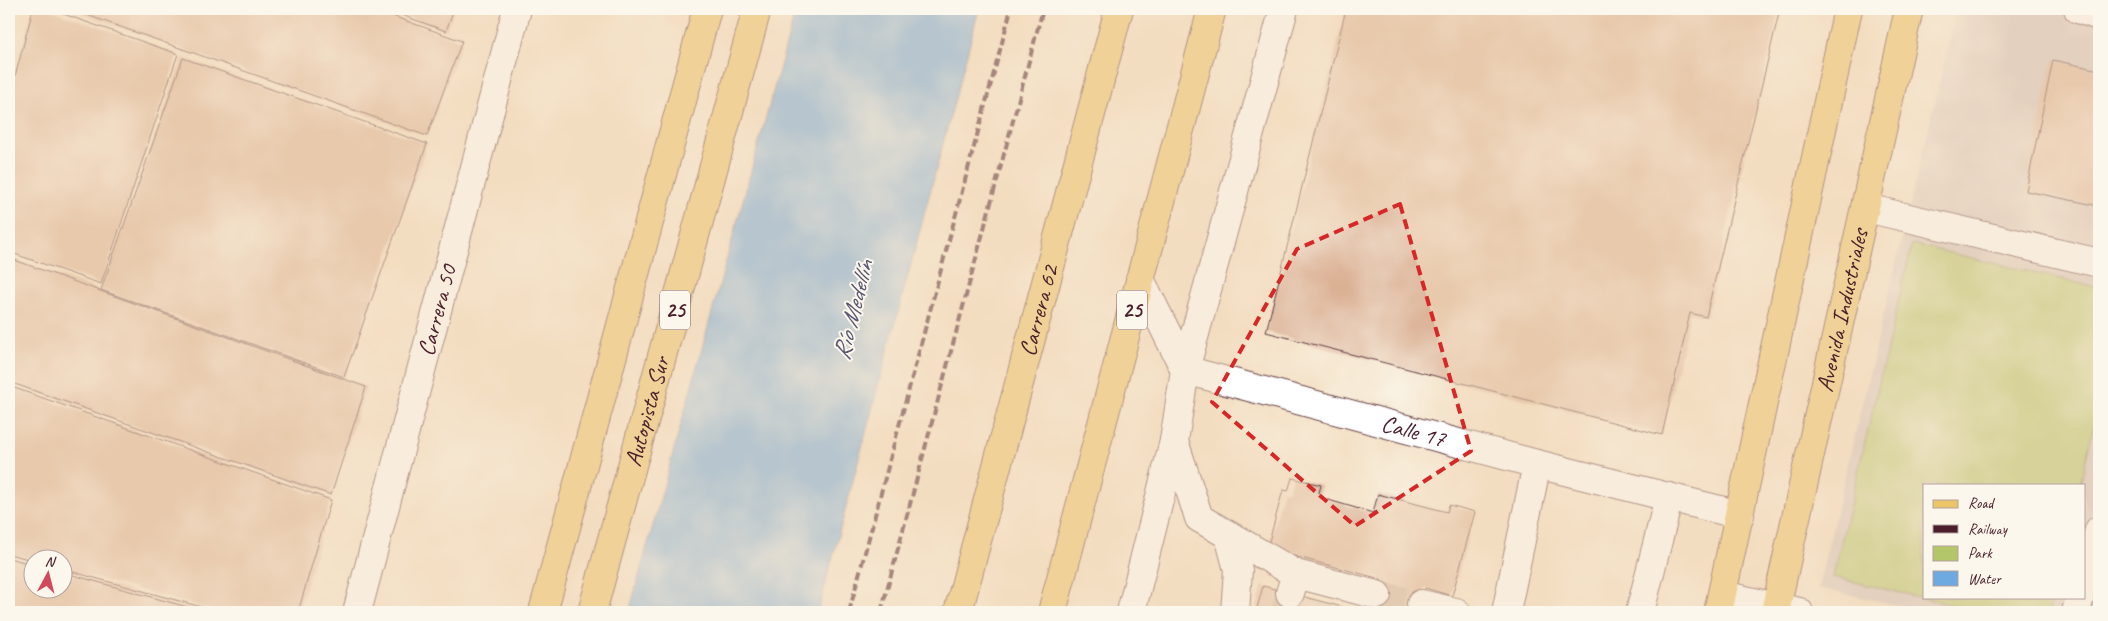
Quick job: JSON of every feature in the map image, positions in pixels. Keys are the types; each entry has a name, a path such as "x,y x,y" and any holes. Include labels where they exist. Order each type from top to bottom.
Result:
{"main road":[{"name":"Autopista Sur","path":"543,612 706,9"},
{"name":"Autopista Sur","path":"592,612 757,9"},
{"name":"Carrera 62","path":"958,612 1119,9"},
{"name":"25","path":"1052,612 1212,9"},
{"path":"1720,604 1848,9"},
{"name":"Avenida Industriales","path":"1784,611 1866,208 1909,9"}],"street":[{"name":"Carrera 50","path":"357,612 517,9"},
{"path":"1131,612 1174,441 1185,370 1284,9"},
{"path":"2078,9 2099,16"},
{"path":"1866,208 2099,263"},
{"path":"1140,278 1185,370"},
{"name":"Calle 17","path":"1185,370 1537,464 1740,515"},
{"path":"1174,441 1199,518 1230,536 1293,584 1377,595"},
{"path":"1506,612 1537,464"},
{"path":"1640,612 1669,497"},
{"path":"2086,576 2099,530"},
{"path":"1230,536 1238,570 1235,612"},
{"path":"2076,612 2080,598"},
{"path":"1421,604 1456,612"},
{"path":"1720,604 1784,611"}],"highlighted area":[{"path":"1400,204 1471,451 1355,526 1212,402 1297,249"}],"shaded area":[{"path":"1957,9 2099,9 2099,612 1928,612 1818,588"}],"green space":[{"path":"1912,244 2099,288 2099,402 2080,484 1923,484 1923,598 1833,577"},
{"path":"1923,598 2053,598 2049,612 1983,612"}],"water":[{"name":"Río Medellín","path":"796,9 979,9 818,612 629,612"}],"building":[{"path":"33,9 49,9 178,54 101,284 9,252 9,99"},
{"path":"70,9 373,9 462,41 427,136"},
{"path":"385,9 454,9 446,31"},
{"path":"1346,9 1780,9 1706,317 1690,313 1662,435 1266,332"},
{"path":"183,58 427,144 344,377 101,290"},
{"path":"2053,60 2099,70 2099,206 2026,191"},
{"path":"9,258 366,387 331,495 9,382"},
{"path":"9,386 331,500 298,612 220,612 72,572 72,548 22,548 22,557 9,554"},
{"path":"1292,478 1321,485 1318,497 1373,513 1378,494 1447,512 1449,505 1475,512 1452,596 1425,588 1418,612 1372,612 1381,579 1267,549 1283,490 1288,491"},
{"path":"9,558 22,561 22,598 72,598 72,575 205,612 9,612"},
{"path":"1263,586 1361,612 1256,612"}],"tunnel":[{"path":"1285,612 1290,593"},
{"path":"1377,595 1421,604"}],"railway":[{"path":"849,612 1011,9"},
{"path":"881,612 1043,9"}]}
